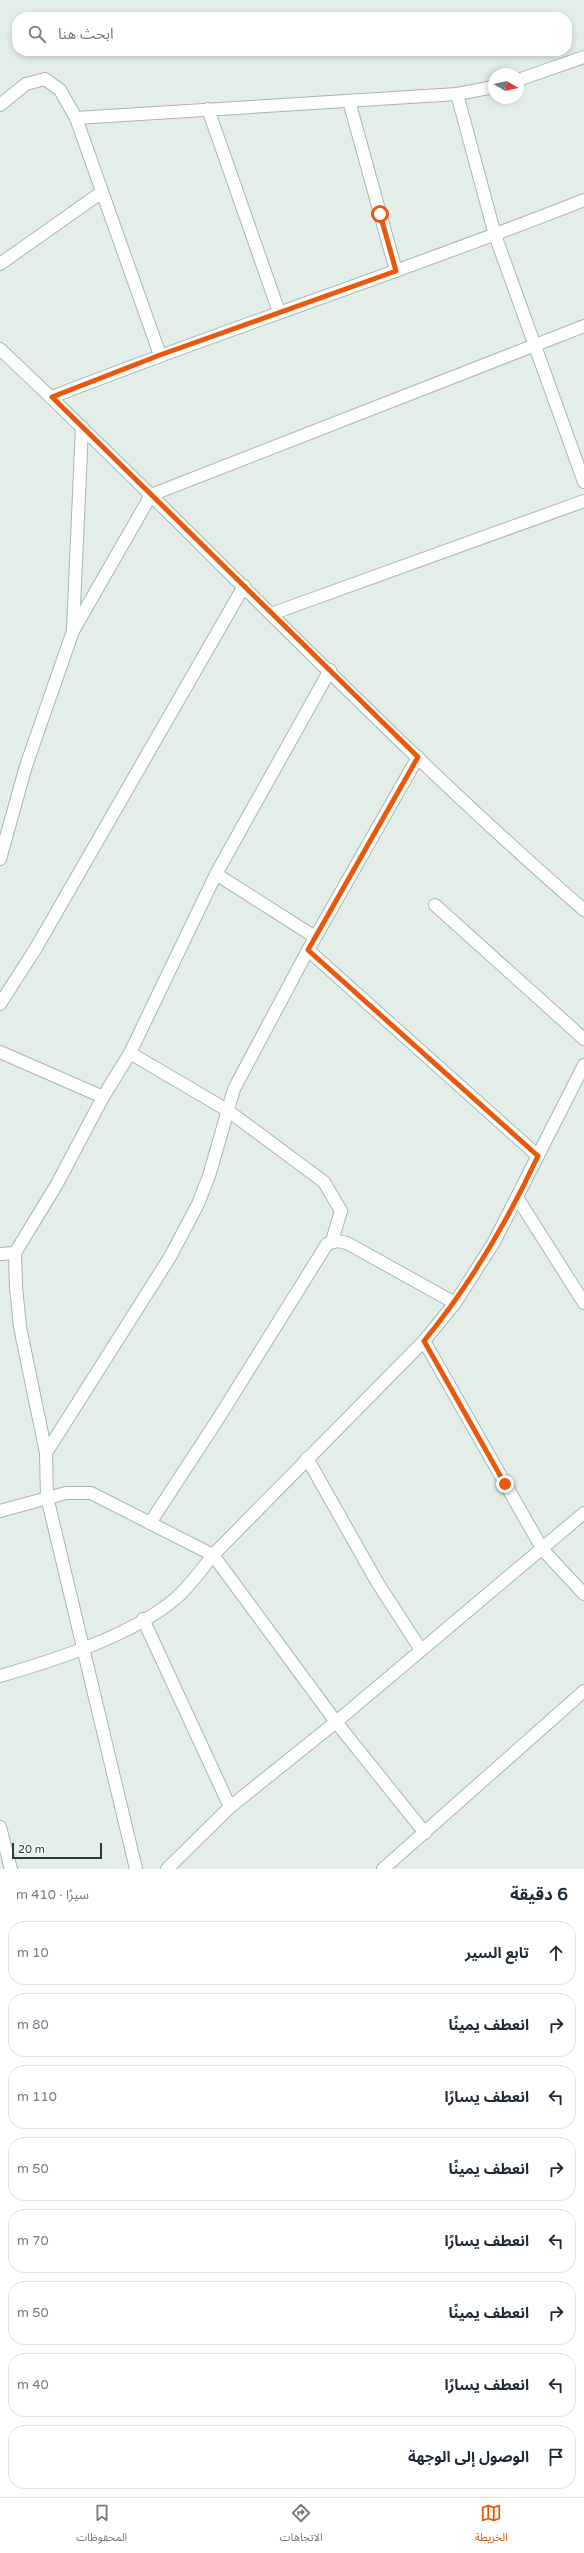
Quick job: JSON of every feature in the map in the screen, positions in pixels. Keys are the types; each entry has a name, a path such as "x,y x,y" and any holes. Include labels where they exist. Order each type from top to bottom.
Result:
{"street":[{"path":"524,78 584,57"},
{"path":"0,105 26,84 45,79 60,90 76,118 160,355"},
{"path":"76,118 457,94 488,89"},
{"path":"457,94 495,236 584,482"},
{"path":"349,101 396,271"},
{"path":"208,109 279,312"},
{"path":"0,264 102,192"},
{"path":"52,397 160,355 495,236 584,200"},
{"path":"0,859 26,766 73,631 151,495 584,326"},
{"path":"0,349 52,397 418,757 521,855 584,910"},
{"path":"73,631 82,427"},
{"path":"271,614 584,501"},
{"path":"0,1004 40,941 244,586"},
{"path":"136,1869 47,1497 46,1453 20,1327 16,1287 15,1253 57,1184 103,1097 130,1054 216,874 330,670"},
{"path":"46,1453 170,1257 198,1204 217,1152 227,1110 234,1089 308,950 418,757"},
{"path":"216,874 316,937"},
{"path":"435,905 584,1038"},
{"path":"308,950 538,1156"},
{"path":"0,1052 103,1097"},
{"path":"130,1054 227,1110 324,1182 341,1211 332,1241 322,1249 218,1419 150,1523"},
{"path":"0,1676 84,1649 143,1619 174,1599 192,1582 213,1555 424,1341 455,1303 494,1242 518,1199 584,1065"},
{"path":"518,1199 584,1303"},
{"path":"332,1241 347,1244 455,1303"},
{"path":"0,1254 15,1253"},
{"path":"424,1341 543,1550 584,1594"},
{"path":"307,1458 377,1582 421,1650"},
{"path":"0,1511 66,1493 91,1494 213,1555 336,1722 425,1833"},
{"path":"167,1869 230,1807 336,1722 543,1550 584,1512"},
{"path":"143,1619 230,1807"},
{"path":"383,1869 584,1691"},
{"path":"0,1830 11,1869"}],"route":[{"path":"380,214 396,271 160,355 52,397 418,757 308,950 538,1156 518,1199 494,1242 455,1303 424,1341 505,1484"}]}
